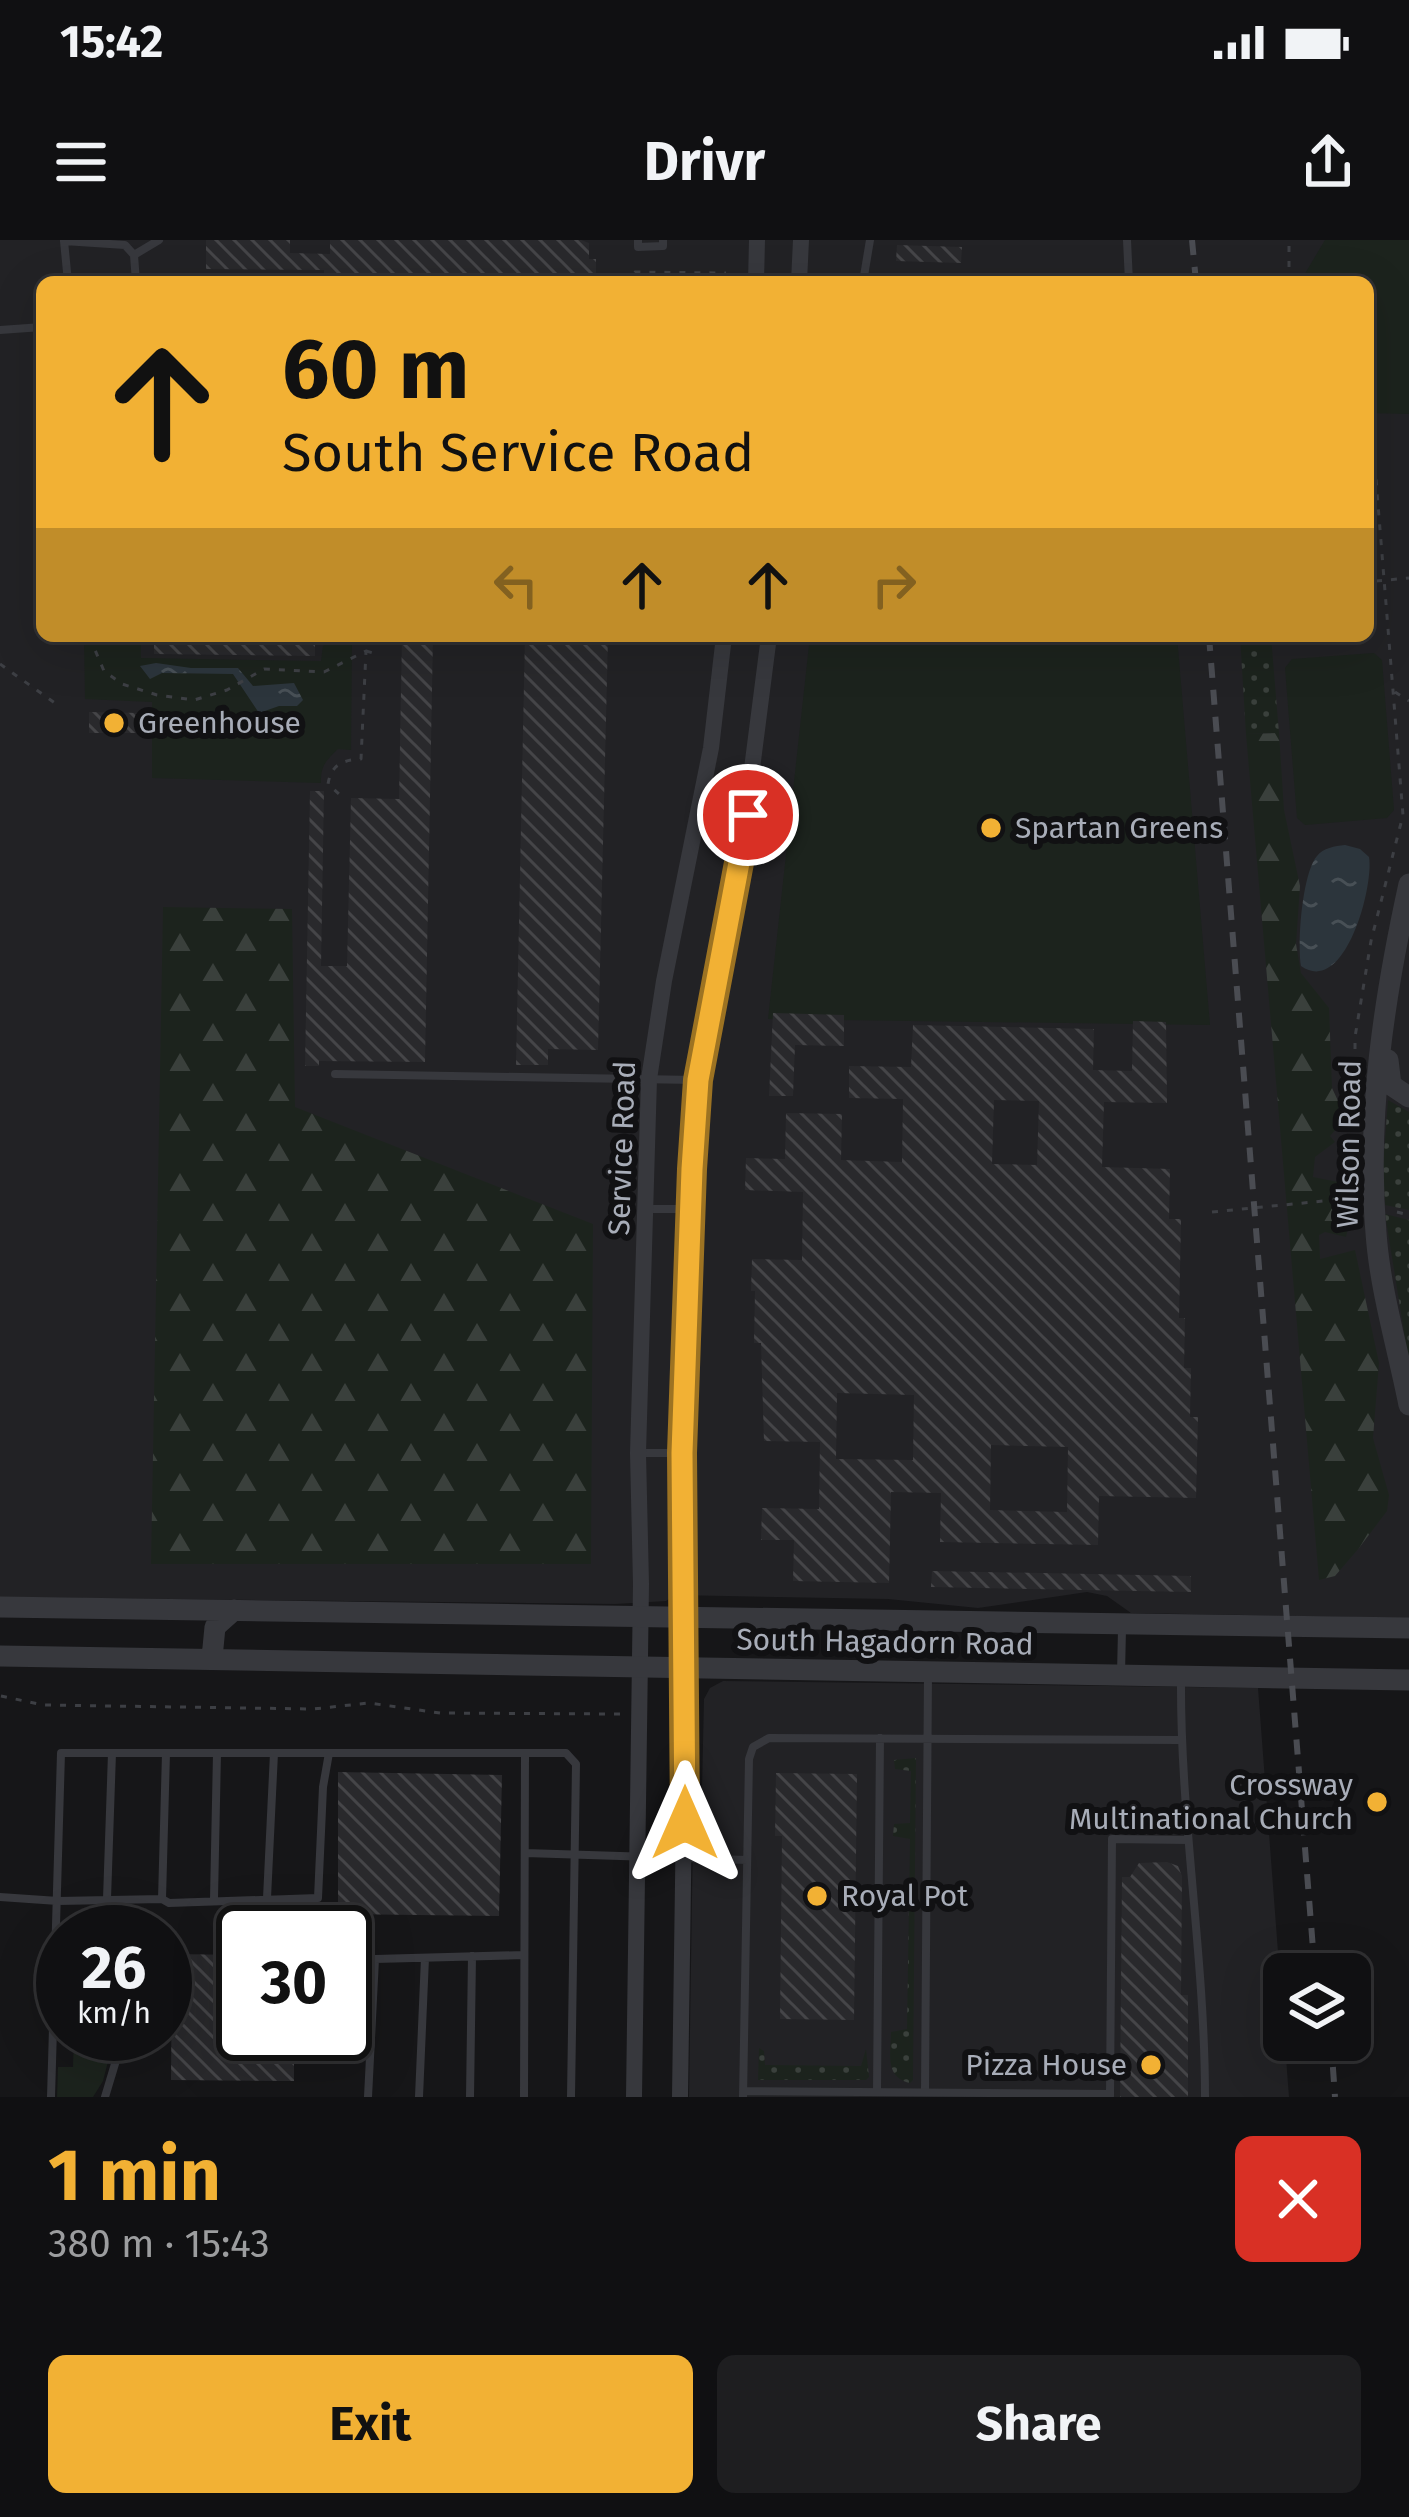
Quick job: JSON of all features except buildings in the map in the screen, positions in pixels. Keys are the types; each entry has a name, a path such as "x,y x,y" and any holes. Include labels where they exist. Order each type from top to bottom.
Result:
{"street":[{"path":"756,276 758,240"},
{"path":"799,276 801,240"},
{"name":"Service Road","path":"634,2097 638,1453 649,1079 711,748 723,642"},
{"path":"680,2097 686,1669 682,1453 689,1210 698,1080 735,901 769,642"},
{"name":"Wilson Road","path":"1409,884 1374,1103 1373,1175 1376,1237 1409,1405"},
{"path":"1394,958 1396,997 1387,1070 1391,1085 1409,1097"},
{"name":"South Hagadorn Road","path":"0,1607 1409,1628"},
{"path":"212,1658 215,1627 234,1610"},
{"name":"South Hagadorn Road","path":"0,1656 1409,1680"}],"lane":[{"path":"67,276 64,240 125,244 134,255 136,276"},
{"path":"134,255 159,240"},
{"path":"638,240 638,247 663,247 663,240"},
{"path":"864,276 870,240"},
{"path":"1127,240 1129,276"},
{"path":"0,330 36,327"},
{"path":"335,1074 698,1080"},
{"path":"646,1209 689,1210"},
{"path":"638,1453 682,1453"},
{"path":"1121,1676 1122,1622"},
{"path":"925,2092 928,1673"},
{"path":"1181,1677 1180,1740 1204,2024 1204,2097"},
{"path":"1180,1740 769,1738 758,1742 749,1760 743,2094 1110,2095 1112,1839 1188,1840"},
{"path":"877,2092 880,1738"},
{"path":"51,2097 61,1753 566,1753 576,1764 571,2097"},
{"path":"107,1905 112,1753"},
{"path":"161,1899 166,1753"},
{"path":"214,1899 217,1753"},
{"path":"267,1898 274,1753"},
{"path":"0,1897 161,1899 169,1903 319,1898 323,1786 329,1753"},
{"path":"524,2097 525,1753"},
{"path":"525,1853 747,1860"},
{"path":"368,2097 375,1959 524,1955"},
{"path":"470,2097 472,1956"},
{"path":"419,2097 425,1958"},
{"path":"105,2097 116,2061"}],"path":[{"path":"1288,276 1289,240"},
{"path":"630,276 635,272 726,274"},
{"path":"1355,1106 1355,1037 1371,941 1403,815 1374,465"},
{"path":"1374,508 1379,508"},
{"path":"1376,581 1409,578"},
{"path":"95,642 104,671 122,684 194,700 264,668 324,672 365,651 380,655"},
{"path":"340,795 328,784 330,772 336,765 361,758 366,642"},
{"path":"0,664 59,706"},
{"path":"1385,698 1393,694"},
{"path":"1393,694 1409,701"},
{"path":"1390,772 1400,772"},
{"path":"1213,1212 1355,1198"},
{"path":"1,1696 43,1706 314,1708 370,1702 440,1713 621,1714"}],"shaded area":[{"path":"0,240 1409,240 1409,1618 1131,1613 1107,1596 1087,1592 978,1608 888,1599 675,1595 666,1601 0,1597"},
{"path":"723,1681 1258,1688 1278,1953 1263,1953 1263,2061 1286,2061 1289,2097 689,2097 693,1830 702,1789 704,1699 710,1688"}],"green space":[{"path":"1325,240 1409,240 1409,414 1374,413 1374,276 1304,276"},
{"path":"84,642 141,642 141,658 321,661 328,642 352,642 351,750 338,749 330,757 321,783 152,778 152,702 85,699"},
{"name":"Spartan Greens","path":"809,642 1178,642 1210,1025 768,1019"},
{"path":"1240,642 1271,642 1279,733 1246,734"},
{"path":"1374,653 1382,660 1394,810 1387,818 1305,825 1297,818 1285,668 1292,659"},
{"path":"1279,733 1284,810 1300,886 1296,944 1301,973 1329,1008 1332,1088 1346,1118 1330,1136 1335,1142 1315,1157 1313,1177 1343,1183 1337,1211 1349,1225 1346,1237 1319,1235 1320,1259 1355,1250 1379,1363 1373,1438 1389,1495 1387,1511 1359,1548 1335,1576 1319,1580 1246,734"},
{"path":"163,907 292,909 295,1107 593,1224 591,1564 151,1564"},
{"path":"1388,1100 1409,1112 1409,1210 1385,1205"},
{"path":"1385,1214 1409,1220 1409,1363"},
{"path":"916,1758 910,2083 896,2075 890,2056 891,2032 907,2029 910,1839 893,1836 894,1824 910,1823 911,1771 895,1769 894,1760"},
{"path":"759,2048 764,2051 765,2065 861,2066 866,2049 869,2077 758,2080"},
{"path":"73,2061 108,2061 93,2097 57,2097 58,2067 73,2067"}],"water":[{"path":"140,666 238,668 253,686 294,683 303,700 297,706 259,713 233,674 162,673 150,679"},
{"path":"1345,845 1369,857 1367,891 1343,953 1331,966 1317,971 1301,966 1300,956 1308,877 1320,853"}],"railway":[{"path":"1192,240 1195,276"},
{"path":"1209,642 1313,1953"},
{"path":"1332,2061 1335,2097"}],"place":[{"name":"Greenhouse","path":"114,723"},
{"name":"Spartan Greens","path":"991,828"},
{"name":"Crossway Multinational Church","path":"1377,1802"},
{"name":"Royal Pot","path":"817,1896"},
{"name":"Pizza House","path":"1151,2065"}],"route":[{"path":"685,1823 682,1453 689,1210 698,1080 748,815"}]}
